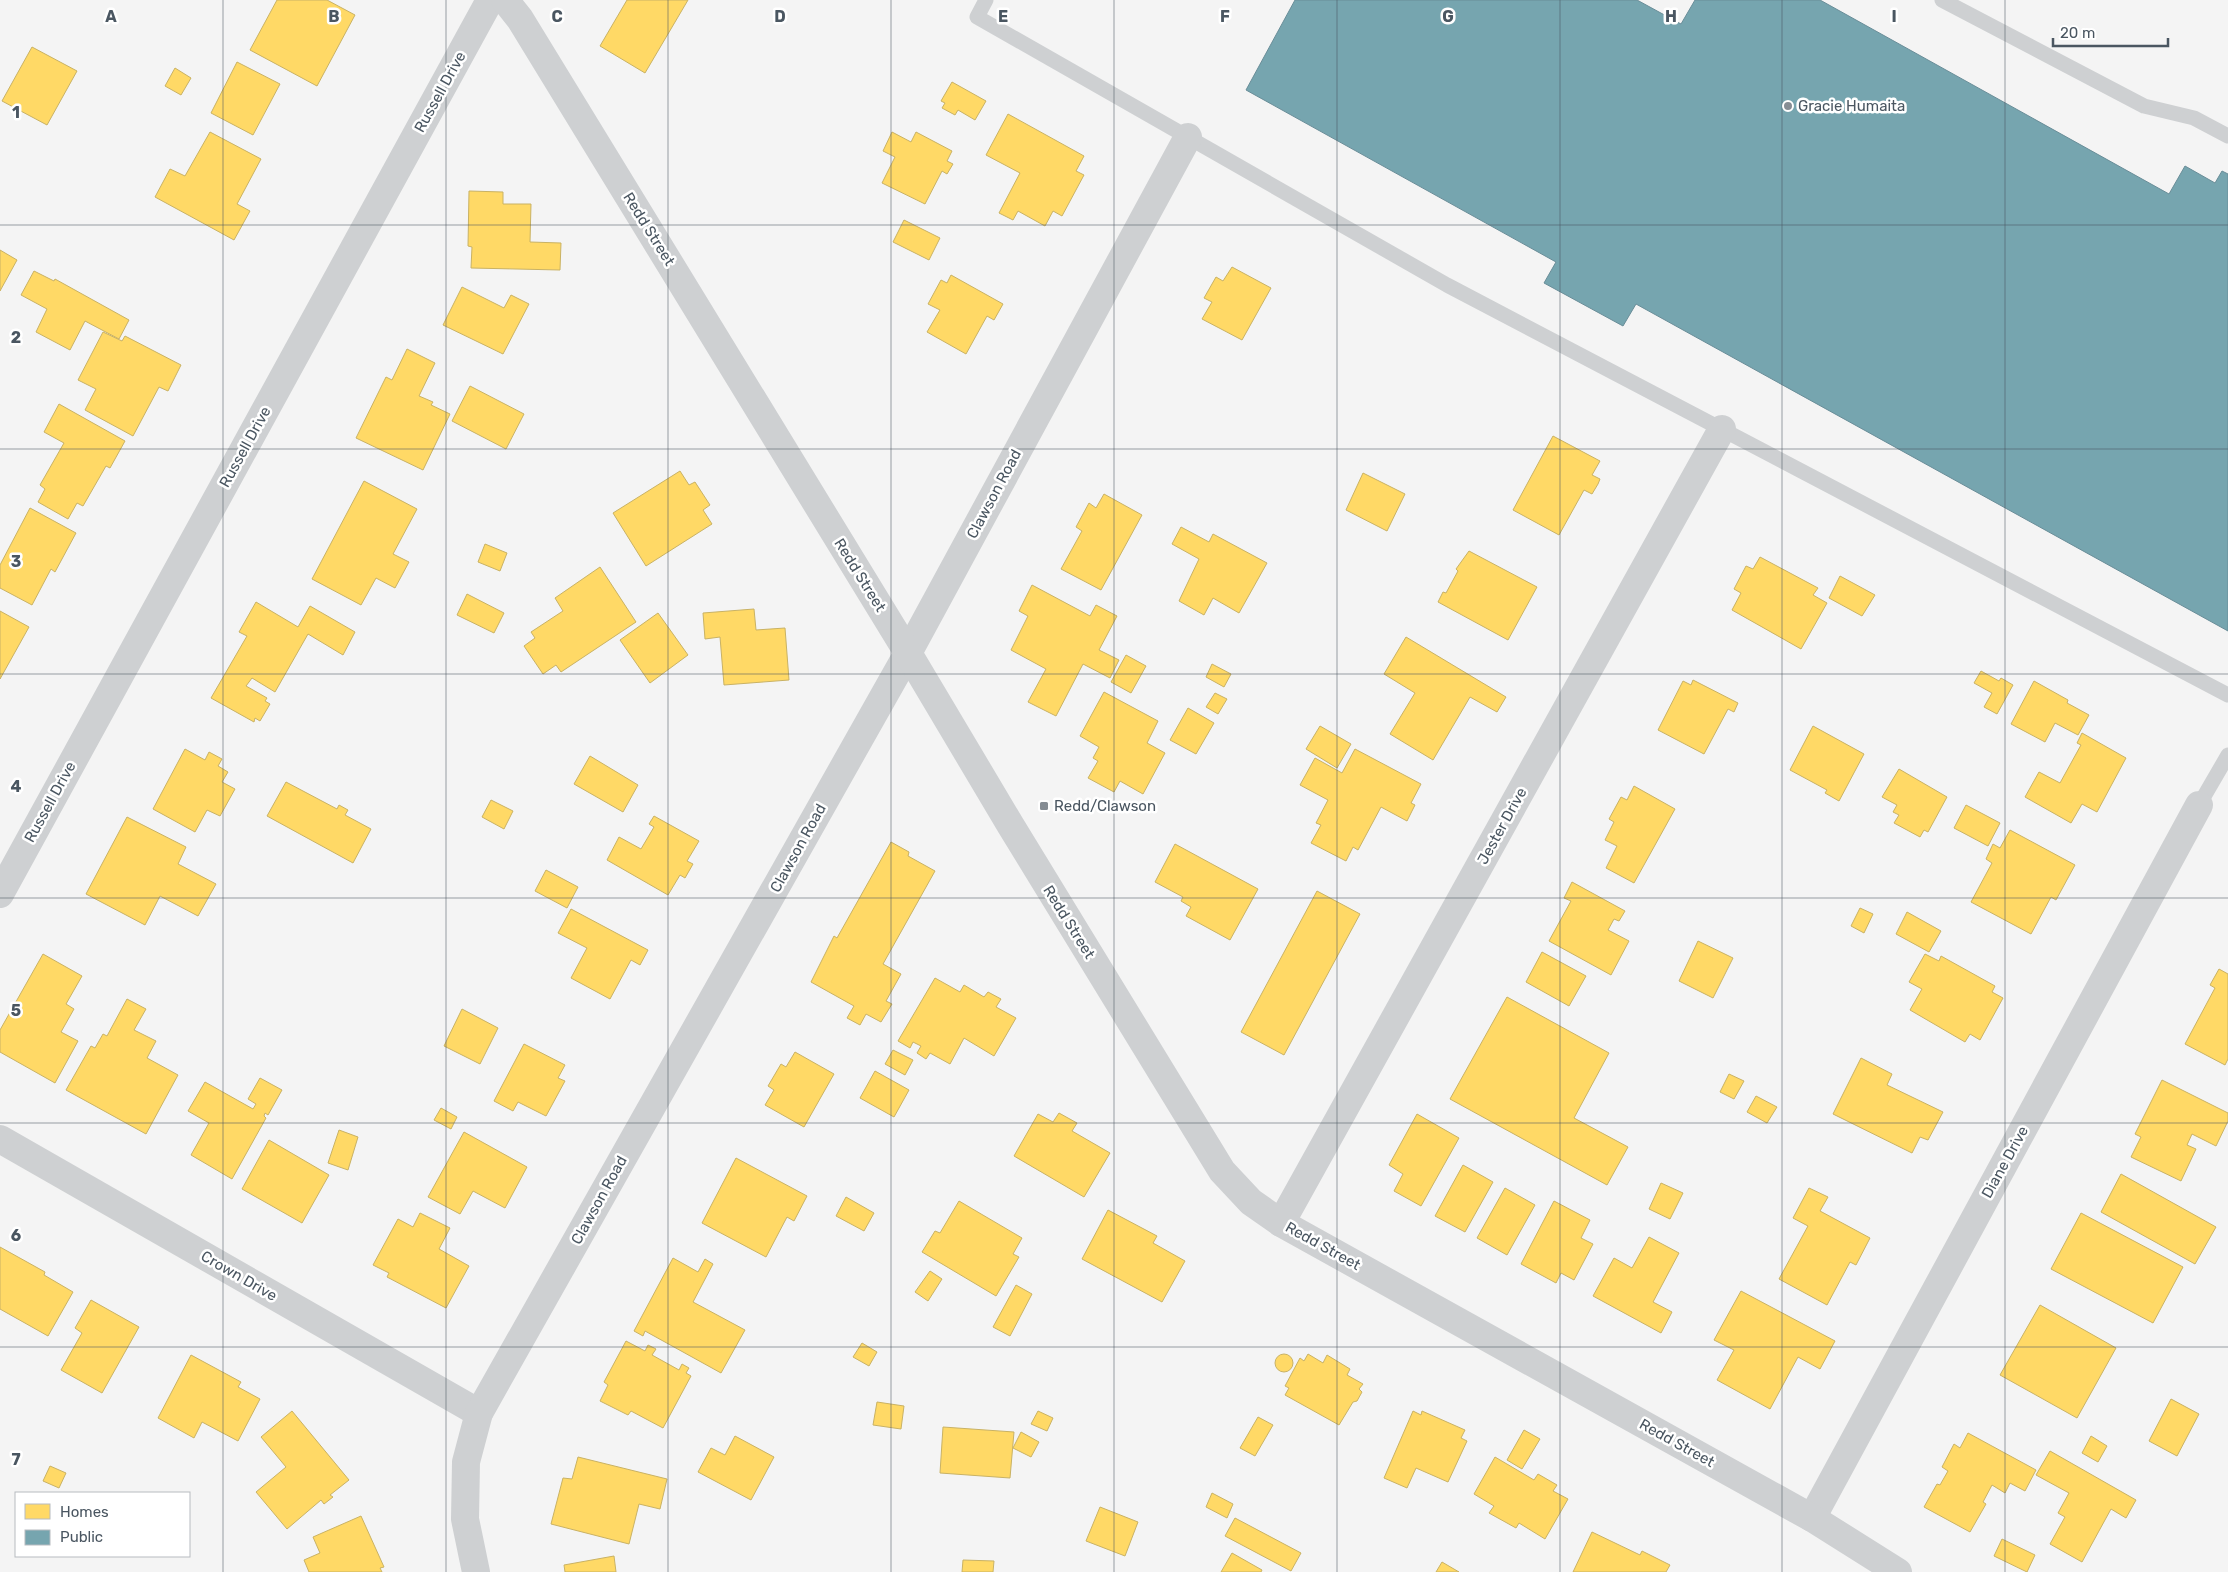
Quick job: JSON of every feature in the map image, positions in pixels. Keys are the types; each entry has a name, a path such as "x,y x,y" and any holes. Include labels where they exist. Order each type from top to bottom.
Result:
{"street":[{"name":"Russell Drive","path":"0,894 490,0"},
{"name":"Redd Street","path":"504,0 520,19 1222,1171 1251,1202 1282,1223 1812,1518 1898,1572"},
{"name":"Clawson Road","path":"476,1572 465,1519 466,1462 479,1413 908,653 1188,137"},
{"name":"Jester Drive","path":"1282,1223 1722,430"},
{"name":"Diane Drive","path":"1812,1518 2199,805"},
{"name":"Crown Drive","path":"0,1139 479,1413"}],"lane":[{"path":"986,0 977,17 1447,285 2228,695"},
{"path":"1942,0 2144,106 2194,118 2228,136"},
{"path":"2199,805 2228,756"}],"building: Homes":[{"path":"277,0 327,0 355,15 317,86 250,50"},
{"path":"627,0 688,0 645,73 600,46"},
{"path":"32,47 77,71 47,125 2,101"},
{"path":"237,62 280,84 253,135 211,113"},
{"path":"175,68 191,78 181,95 165,86"},
{"path":"952,82 986,101 975,120 958,110 955,115 942,108 945,103 941,101"},
{"path":"1008,114 1084,156 1076,171 1084,175 1062,216 1053,211 1045,226 1018,211 1013,220 999,213 1020,173 986,155"},
{"path":"210,132 261,159 237,204 250,211 234,240 155,197 170,169 185,176"},
{"path":"892,132 911,142 916,132 952,151 947,161 953,164 947,174 942,171 925,204 882,183 895,157 883,151"},
{"path":"469,191 503,192 503,204 531,204 530,242 561,243 560,270 471,268 472,247 468,246"},
{"path":"904,220 940,238 929,260 893,242"},
{"path":"0,250 17,260 0,291"},
{"path":"1232,267 1271,288 1242,340 1202,319 1212,302 1204,298 1216,277 1223,281"},
{"path":"34,271 54,281 55,279 129,320 119,339 85,321 70,350 36,332 47,309 21,295"},
{"path":"951,275 1003,304 994,320 987,316 966,354 927,332 940,310 928,304 941,280 947,283"},
{"path":"462,287 504,308 511,295 529,304 503,354 443,325"},
{"path":"103,332 122,341 125,336 181,365 168,391 159,387 133,436 85,410 96,389 78,380"},
{"path":"407,349 435,363 419,396 433,402 431,405 450,414 423,470 356,438 386,377 392,380"},
{"path":"470,386 524,414 506,449 452,421"},
{"path":"59,404 125,441 110,468 106,466 83,506 77,503 68,519 38,502 45,489 40,485 64,443 44,432"},
{"path":"1553,436 1600,461 1592,475 1600,479 1598,484 1592,494 1584,490 1559,535 1513,510"},
{"path":"680,471 689,485 695,482 710,505 703,510 712,524 646,566 613,513"},
{"path":"1363,473 1405,494 1387,531 1346,510"},
{"path":"364,481 417,509 393,554 409,562 395,588 376,578 361,605 312,579"},
{"path":"1104,494 1142,515 1101,590 1061,569 1082,531 1076,527 1089,503 1096,508"},
{"path":"30,508 76,533 55,572 51,569 32,605 0,588 0,565"},
{"path":"1181,527 1209,542 1213,534 1267,563 1239,613 1213,598 1204,615 1179,601 1199,559 1172,544"},
{"path":"485,544 507,553 500,571 478,562"},
{"path":"1469,551 1537,587 1508,640 1438,602 1443,592 1446,593 1458,571 1456,569"},
{"path":"1760,557 1818,588 1813,595 1827,603 1801,649 1732,610 1741,593 1734,589 1746,566 1753,569"},
{"path":"600,567 636,622 561,672 556,665 543,674 524,646 535,638 531,632 563,611 555,598"},
{"path":"1840,576 1875,595 1862,616 1829,598"},
{"path":"1032,585 1090,616 1096,605 1117,616 1099,650 1119,660 1110,678 1083,664 1056,716 1028,702 1046,669 1011,650 1028,616 1019,611"},
{"path":"467,594 504,613 494,633 457,615"},
{"path":"256,602 298,627 310,606 355,632 343,655 308,634 275,692 252,678 246,686 267,698 265,701 270,704 260,721 255,718 254,722 211,698 247,636 239,632"},
{"path":"754,609 756,630 785,628 789,680 724,685 720,637 705,639 703,613"},
{"path":"0,611 29,627 0,679"},
{"path":"658,613 688,655 650,683 620,640"},
{"path":"1406,637 1506,697 1497,712 1470,697 1433,760 1390,734 1415,693 1384,674"},
{"path":"1126,655 1146,666 1131,693 1111,682"},
{"path":"1212,664 1231,674 1224,687 1206,677"},
{"path":"1981,671 1999,681 2001,678 2013,685 1997,714 1984,707 1992,693 1974,683"},
{"path":"1693,680 1738,703 1734,712 1728,709 1704,754 1658,730 1683,681 1691,685"},
{"path":"2034,681 2068,700 2067,703 2089,715 2078,735 2055,723 2045,742 2011,724"},
{"path":"1104,692 1158,721 1147,743 1165,753 1143,794 1120,781 1114,792 1088,778 1098,761 1093,758 1099,747 1080,736"},
{"path":"1215,693 1227,699 1218,714 1206,707"},
{"path":"1188,708 1214,723 1196,754 1170,740"},
{"path":"1320,726 1351,744 1337,768 1306,749"},
{"path":"1813,726 1864,754 1839,801 1825,793 1827,790 1790,770"},
{"path":"2082,733 2126,758 2097,812 2082,804 2071,823 2025,797 2039,772 2060,783 2081,745 2077,743"},
{"path":"185,749 205,760 209,752 222,759 218,766 228,772 222,782 235,789 220,816 207,810 195,832 153,809"},
{"path":"1355,749 1421,784 1411,803 1415,805 1407,821 1381,807 1358,850 1353,847 1346,861 1311,843 1321,825 1316,823 1328,800 1300,785 1315,758 1342,773"},
{"path":"590,756 638,785 623,812 574,784"},
{"path":"1899,769 1947,797 1928,832 1924,830 1920,837 1894,823 1899,815 1893,812 1897,805 1882,797"},
{"path":"286,782 337,809 339,805 348,810 345,815 371,829 353,863 267,816"},
{"path":"1634,786 1675,809 1634,883 1606,868 1617,846 1605,840 1614,822 1609,819 1621,797 1627,800"},
{"path":"491,800 513,811 504,829 482,817"},
{"path":"1966,805 2000,823 1988,846 1954,828"},
{"path":"654,816 699,841 687,861 693,864 685,878 680,875 668,895 607,860 619,837 641,849 654,827 649,824"},
{"path":"127,817 186,847 178,864 216,884 198,916 160,896 145,925 86,894"},
{"path":"2010,830 2075,865 2056,900 2051,897 2031,934 1971,902 1992,863 1986,859 1993,844 2000,848"},
{"path":"891,842 909,852 908,856 935,871 883,964 901,974 886,1001 892,1004 881,1022 866,1014 860,1025 847,1018 854,1006 811,982 834,936 837,938"},
{"path":"1175,844 1258,889 1230,940 1186,916 1191,907 1181,901 1183,897 1155,882"},
{"path":"546,870 578,887 567,908 535,891"},
{"path":"1572,882 1625,911 1619,921 1614,919 1608,930 1629,941 1611,975 1549,941 1571,901 1564,898"},
{"path":"1317,891 1360,914 1284,1055 1241,1032"},
{"path":"1860,908 1873,914 1864,933 1851,926"},
{"path":"571,909 648,950 640,965 631,960 610,999 571,978 587,948 558,933"},
{"path":"1907,912 1941,931 1929,952 1896,934"},
{"path":"1698,941 1733,958 1713,998 1679,981"},
{"path":"1542,952 1586,976 1569,1006 1526,982"},
{"path":"43,954 82,976 66,1004 74,1009 61,1032 78,1041 55,1083 0,1052 0,1030"},
{"path":"1925,954 1939,961 1941,956 1995,986 1992,992 2003,998 1980,1040 1970,1034 1965,1042 1910,1010 1922,989 1909,982"},
{"path":"2219,969 2228,974 2228,1059 2225,1065 2185,1044 2215,988 2210,985"},
{"path":"935,978 960,992 964,985 984,997 988,992 1001,999 996,1007 1016,1018 994,1056 964,1038 950,1064 930,1053 926,1059 917,1053 921,1046 913,1042 910,1048 898,1041"},
{"path":"1507,997 1609,1053 1574,1118 1628,1147 1607,1185 1450,1099"},
{"path":"127,999 146,1009 134,1030 156,1041 147,1058 178,1075 146,1134 66,1090 91,1046 95,1048 103,1034 107,1036"},
{"path":"462,1009 498,1028 480,1064 444,1046"},
{"path":"524,1044 565,1065 558,1078 565,1081 546,1116 518,1102 513,1111 494,1101"},
{"path":"893,1050 913,1060 905,1075 885,1064"},
{"path":"795,1052 834,1074 804,1127 765,1105 774,1090 768,1086 781,1064 786,1067"},
{"path":"1861,1058 1892,1074 1887,1085 1943,1112 1928,1140 1920,1137 1912,1153 1833,1114"},
{"path":"875,1071 909,1090 894,1117 860,1098"},
{"path":"1729,1074 1744,1081 1734,1099 1720,1092"},
{"path":"260,1078 282,1090 268,1115 265,1113 264,1116 266,1118 232,1179 191,1155 209,1123 188,1111 205,1082 253,1109 256,1104 248,1099"},
{"path":"2162,1080 2228,1113 2228,1121 2216,1146 2192,1134 2187,1145 2196,1149 2181,1181 2131,1157 2141,1137 2135,1134"},
{"path":"1756,1096 1777,1107 1767,1123 1747,1112"},
{"path":"441,1108 457,1117 451,1129 434,1120"},
{"path":"1059,1113 1077,1123 1072,1131 1110,1153 1084,1197 1014,1156 1038,1114 1053,1122"},
{"path":"1417,1114 1459,1138 1421,1206 1394,1191 1403,1174 1389,1165"},
{"path":"339,1130 358,1137 348,1170 328,1163"},
{"path":"464,1132 527,1167 505,1208 473,1191 460,1214 428,1197"},
{"path":"269,1140 329,1175 302,1223 242,1189"},
{"path":"736,1158 807,1196 794,1221 787,1217 766,1257 702,1223"},
{"path":"1463,1165 1493,1182 1465,1232 1435,1216"},
{"path":"2121,1174 2216,1227 2195,1264 2101,1212"},
{"path":"1661,1183 1683,1193 1670,1219 1649,1209"},
{"path":"1505,1188 1535,1205 1507,1255 1477,1238"},
{"path":"1809,1188 1828,1197 1820,1211 1870,1238 1856,1265 1850,1262 1827,1305 1779,1279 1808,1226 1793,1218"},
{"path":"846,1197 874,1213 864,1231 836,1216"},
{"path":"959,1201 1022,1238 1013,1254 1019,1257 996,1296 922,1252 935,1231 940,1233"},
{"path":"1554,1201 1590,1220 1581,1238 1593,1244 1574,1280 1561,1273 1556,1283 1521,1264"},
{"path":"1108,1210 1157,1236 1153,1243 1185,1261 1162,1302 1082,1259"},
{"path":"420,1213 450,1228 439,1249 469,1266 446,1308 387,1277 389,1273 373,1265 398,1219 413,1227"},
{"path":"2081,1213 2183,1267 2153,1323 2051,1269"},
{"path":"1649,1237 1679,1253 1653,1302 1672,1312 1661,1333 1593,1296 1614,1258 1632,1268"},
{"path":"0,1247 45,1272 44,1275 73,1292 48,1336 0,1309"},
{"path":"673,1258 698,1272 705,1259 713,1264 693,1302 745,1330 721,1373 645,1331 643,1336 634,1331"},
{"path":"930,1271 942,1279 928,1301 915,1292"},
{"path":"1016,1285 1032,1294 1010,1336 993,1327"},
{"path":"1741,1291 1835,1341 1820,1369 1798,1357 1770,1409 1717,1380 1734,1350 1714,1340"},
{"path":"91,1300 139,1327 102,1393 61,1370 82,1333 75,1328"},
{"path":"2040,1305 2116,1348 2077,1418 2000,1375"},
{"path":"626,1341 645,1351 648,1345 656,1349 652,1355 679,1370 682,1364 689,1368 686,1373 691,1376 663,1428 631,1411 628,1415 600,1401 608,1385 604,1382"},
{"path":"862,1343 877,1352 869,1366 853,1357"},
{"path":"1284,1354 1290,1357 1293,1363 1290,1369 1284,1372 1278,1369 1275,1363 1278,1357"},
{"path":"1308,1354 1323,1363 1327,1355 1350,1369 1347,1375 1363,1384 1359,1389 1362,1392 1357,1401 1353,1402 1339,1425 1285,1395 1289,1388 1285,1386 1300,1358 1304,1361"},
{"path":"191,1355 241,1382 238,1387 260,1399 238,1441 202,1422 194,1438 158,1418"},
{"path":"2171,1399 2199,1414 2177,1456 2149,1441"},
{"path":"877,1402 904,1406 901,1429 873,1425"},
{"path":"292,1411 349,1480 330,1495 333,1497 324,1504 321,1500 287,1529 256,1492 286,1467 261,1437"},
{"path":"1038,1411 1053,1418 1047,1431 1031,1424"},
{"path":"1413,1411 1421,1415 1422,1411 1465,1430 1461,1438 1467,1441 1448,1482 1416,1468 1407,1488 1384,1478"},
{"path":"1258,1417 1273,1425 1255,1456 1240,1448"},
{"path":"943,1427 1014,1432 1010,1478 940,1473"},
{"path":"1524,1430 1540,1439 1522,1469 1507,1460"},
{"path":"1021,1432 1039,1442 1031,1457 1013,1448"},
{"path":"1968,1433 2036,1470 2025,1491 2010,1483 2005,1493 1992,1485 1983,1502 1986,1504 1970,1532 1924,1507 1937,1484 1940,1485 1948,1471 1942,1467 1954,1444 1960,1448"},
{"path":"735,1436 774,1457 751,1500 698,1472 711,1448 725,1455"},
{"path":"2091,1436 2107,1446 2098,1462 2082,1453"},
{"path":"2050,1451 2136,1500 2126,1518 2111,1509 2082,1562 2050,1544 2065,1517 2058,1513 2069,1493 2036,1475"},
{"path":"578,1457 667,1479 660,1509 639,1504 629,1544 551,1524 563,1478 572,1479"},
{"path":"1495,1457 1534,1480 1538,1474 1557,1485 1553,1491 1568,1499 1545,1539 1519,1523 1516,1528 1489,1513 1494,1506 1474,1494"},
{"path":"50,1466 66,1473 59,1488 43,1481"},
{"path":"1212,1493 1233,1504 1227,1518 1206,1507"},
{"path":"1100,1507 1138,1522 1125,1556 1086,1541"},
{"path":"361,1516 384,1567 380,1568 382,1572 309,1572 304,1560 320,1553 313,1537"},
{"path":"1235,1518 1301,1553 1291,1571 1225,1536"},
{"path":"1592,1532 1640,1555 1642,1551 1670,1565 1666,1572 1573,1572"},
{"path":"2002,1539 2035,1555 2027,1572 1994,1556"},
{"path":"1232,1553 1262,1570 1261,1572 1221,1572"},
{"path":"614,1556 616,1572 565,1572 564,1565"},
{"path":"963,1560 994,1561 993,1572 962,1572"},
{"path":"1442,1562 1459,1572 1436,1572"}],"building: Public":[{"path":"1295,0 1637,0 1681,24 1695,0 1820,0 2169,194 2185,166 2215,183 2222,171 2228,174 2228,631 1636,304 1623,326 1544,283 1556,262 1246,90"}],"place":[{"name":"Gracie Humaita","path":"1788,106"},
{"name":"Redd/Clawson","path":"1044,806"}]}
